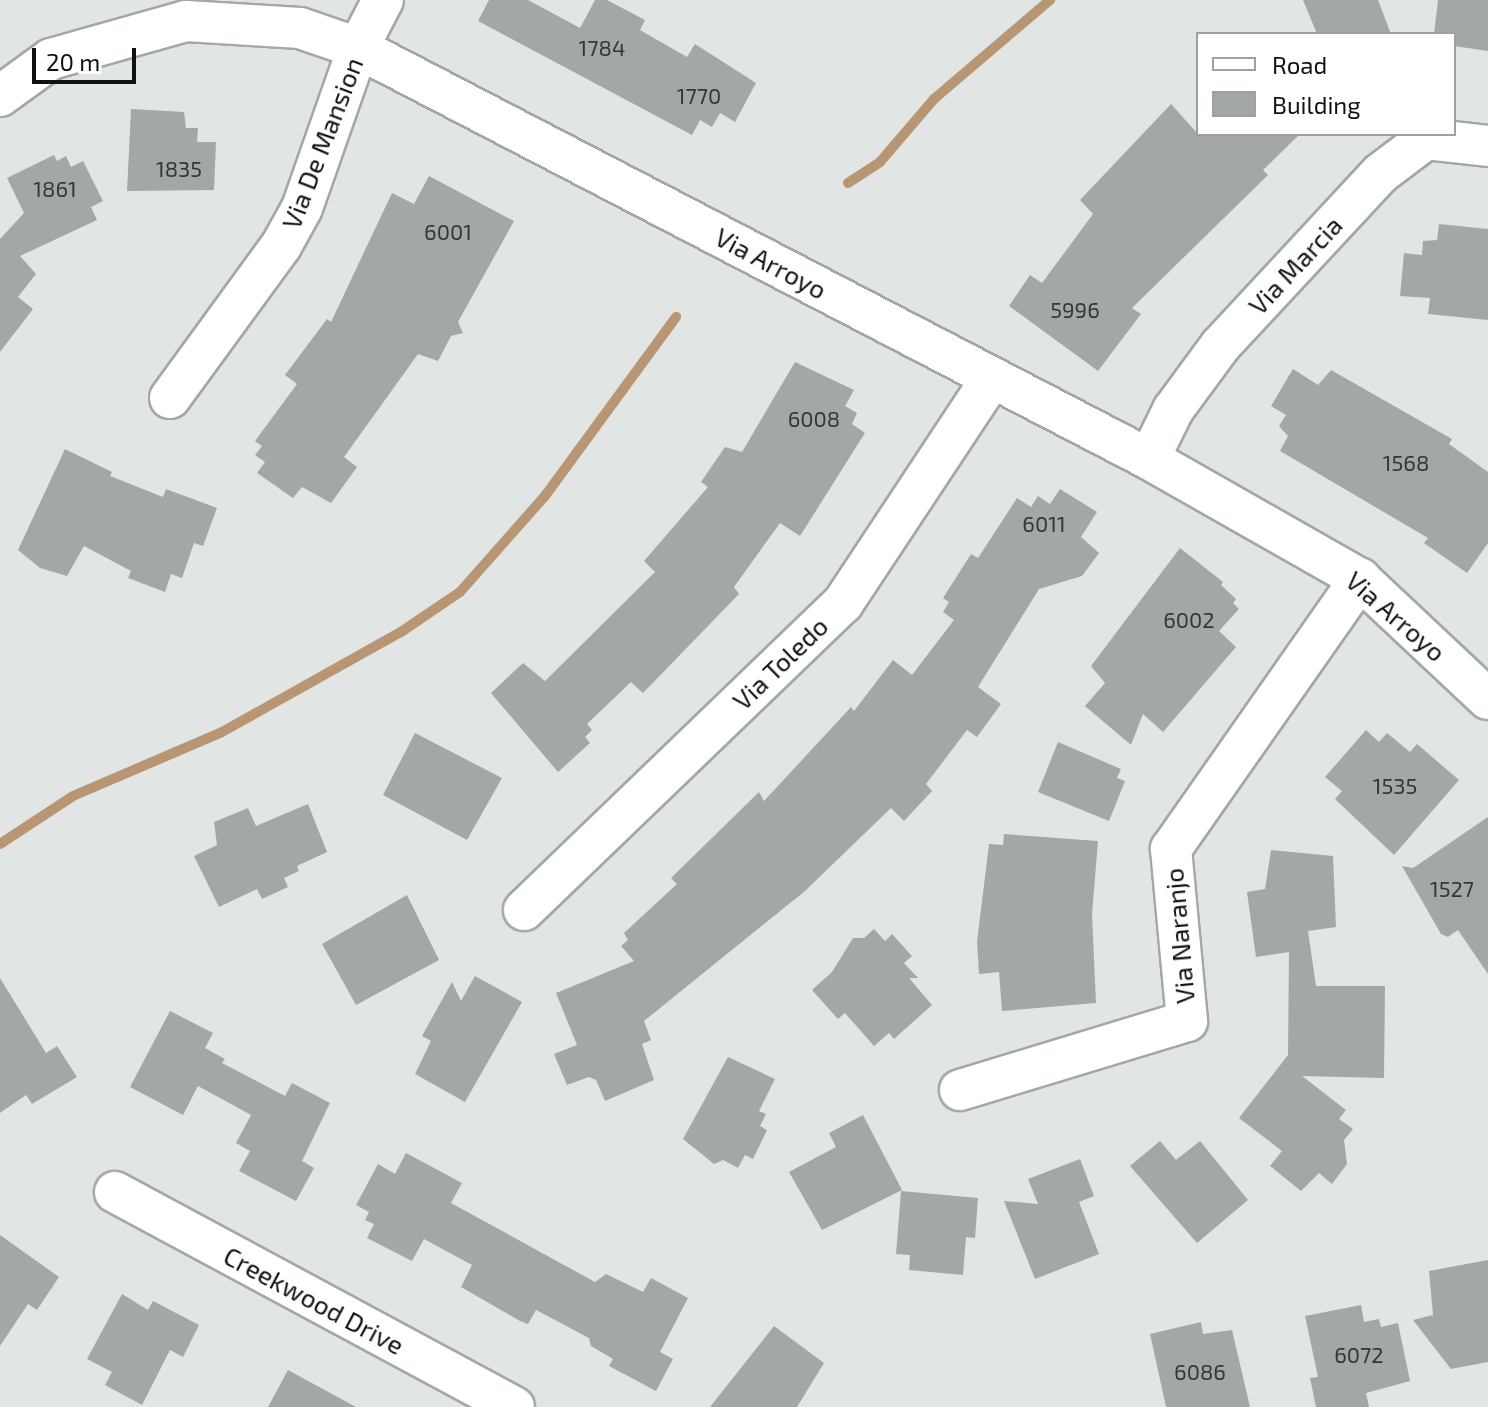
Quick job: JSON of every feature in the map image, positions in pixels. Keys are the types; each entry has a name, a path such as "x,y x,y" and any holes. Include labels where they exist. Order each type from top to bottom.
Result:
{"street":[{"name":"Via De Mansion","path":"170,398 281,246 302,208 358,48 383,0"},
{"name":"Via Arroyo","path":"0,96 51,59 186,21 300,28 358,48 1149,459 1360,579 1488,699"},
{"name":"Via Marcia","path":"1149,459 1173,410 1220,346 1381,173 1426,139 1488,146"},
{"name":"Via Toledo","path":"524,910 843,603 991,379"},
{"name":"Via Naranjo","path":"960,1090 1187,1021 1171,849 1360,579"},
{"name":"Creekwood Drive","path":"115,1192 514,1407"}],"building":[{"path":"489,0 528,0 580,28 595,0 607,0 645,20 640,30 687,57 695,44 756,83 735,122 720,113 712,127 700,120 692,135 478,21"},
{"path":"1303,0 1378,0 1390,32 1316,32"},
{"path":"1438,0 1488,0 1488,51 1456,46 1456,32 1434,32"},
{"path":"1171,104 1196,132 1196,136 1298,136 1263,170 1268,175 1132,308 1141,314 1098,371 1009,306 1030,275 1042,283 1093,214 1080,200"},
{"path":"131,109 184,112 186,128 198,128 197,142 216,142 214,190 127,191"},
{"path":"54,155 57,161 66,156 71,167 83,161 103,201 91,207 97,220 20,256 36,274 18,297 33,309 0,352 0,239 24,213 7,178"},
{"path":"429,176 514,221 458,322 463,333 451,336 438,361 418,354 344,457 357,467 331,503 302,487 293,498 257,473 265,462 255,455 262,446 255,441 297,384 285,375 327,319 331,322 392,193 414,204"},
{"path":"1439,224 1488,229 1488,320 1428,314 1430,298 1400,296 1404,253 1422,255 1423,241 1437,240"},
{"path":"795,362 854,390 845,406 857,413 852,424 865,433 800,536 780,523 734,587 739,594 643,693 631,682 587,724 592,730 585,737 590,743 558,772 491,693 523,663 545,681 655,572 644,561 708,487 701,482 725,447 742,452"},
{"path":"1293,369 1318,385 1331,370 1452,439 1449,444 1488,472 1488,543 1467,573 1424,543 1428,538 1280,451 1288,436 1279,426 1286,415 1271,406"},
{"path":"65,449 112,472 110,476 163,497 166,489 217,508 203,546 194,543 182,578 171,574 165,592 128,578 131,571 84,546 67,576 40,568 18,550"},
{"path":"1060,489 1097,512 1081,537 1099,553 1082,576 1039,589 978,687 1001,704 977,737 967,730 926,784 932,791 904,821 891,808 805,891 644,1021 651,1040 642,1044 654,1080 605,1101 596,1080 589,1077 567,1085 554,1054 577,1045 556,993 634,961 621,946 628,940 624,933 677,884 671,878 759,792 764,801 851,707 854,711 893,660 912,675 954,620 943,612 949,602 943,598 971,554 978,558 1017,498 1031,507 1038,496 1050,504"},
{"path":"1180,548 1223,582 1221,585 1236,599 1233,603 1239,609 1219,631 1236,647 1163,732 1143,714 1131,745 1085,706 1105,683 1091,666"},
{"path":"1366,730 1379,742 1387,733 1410,752 1417,744 1459,780 1394,855 1335,799 1342,791 1325,777"},
{"path":"415,733 502,778 467,840 383,795"},
{"path":"1058,742 1121,769 1117,778 1125,781 1109,821 1038,792"},
{"path":"308,804 327,852 297,866 299,871 284,878 288,887 262,899 257,889 219,907 194,856 217,845 214,822 248,808 256,826"},
{"path":"1488,817 1488,974 1458,930 1448,937 1441,934 1402,866 1413,868"},
{"path":"1004,834 1098,841 1092,914 1096,1003 1002,1011 999,972 979,974 977,942 989,844 1003,845"},
{"path":"1271,850 1333,856 1336,927 1308,931 1316,986 1385,986 1384,1078 1302,1076 1346,1110 1339,1119 1353,1129 1344,1140 1347,1164 1332,1184 1319,1173 1301,1191 1270,1166 1282,1151 1239,1118 1288,1055 1289,952 1256,957 1247,892 1265,889"},
{"path":"407,895 439,960 356,1005 322,944"},
{"path":"874,929 885,941 892,934 912,956 904,963 918,978 909,978 932,1005 894,1039 889,1033 874,1046 845,1013 838,1019 812,990 832,972 853,938 864,938"},
{"path":"475,976 522,1002 465,1102 415,1074 431,1041 422,1036 452,982 461,1001"},
{"path":"0,978 46,1053 57,1046 77,1077 32,1104 26,1095 0,1113"},
{"path":"170,1011 213,1033 205,1048 225,1059 222,1063 285,1096 292,1083 330,1103 302,1161 314,1168 296,1201 239,1171 250,1151 236,1143 251,1115 198,1086 183,1115 130,1087"},
{"path":"728,1057 775,1079 759,1111 766,1114 760,1126 767,1130 753,1159 745,1155 738,1168 723,1160 714,1164 683,1139"},
{"path":"863,1115 902,1190 822,1230 789,1172 836,1147 829,1133"},
{"path":"1160,1141 1176,1160 1200,1141 1248,1200 1197,1243 1130,1166"},
{"path":"406,1153 462,1183 451,1203 595,1282 606,1274 643,1292 651,1278 688,1298 660,1352 673,1359 656,1391 609,1366 613,1359 591,1346 589,1338 536,1310 528,1324 520,1321 461,1287 472,1265 424,1239 412,1261 367,1238 374,1224 365,1220 369,1212 356,1205 378,1164 395,1174"},
{"path":"1080,1159 1094,1196 1079,1202 1099,1254 1035,1279 1004,1201 1038,1204 1028,1179"},
{"path":"901,1191 978,1198 975,1238 966,1237 963,1275 909,1270 910,1255 896,1254"},
{"path":"0,1235 59,1277 37,1310 28,1304 0,1346"},
{"path":"1488,1260 1488,1362 1451,1369 1413,1320 1433,1315 1429,1271"},
{"path":"122,1294 148,1310 153,1301 199,1325 183,1357 170,1350 142,1405 105,1385 112,1372 87,1359"},
{"path":"1361,1305 1364,1322 1379,1319 1381,1327 1398,1323 1410,1381 1366,1393 1369,1407 1316,1407 1310,1378 1318,1377 1305,1316"},
{"path":"1201,1322 1203,1334 1232,1330 1250,1407 1166,1407 1150,1334"},
{"path":"774,1326 824,1363 797,1407 710,1407"},
{"path":"288,1370 356,1407 268,1407"}],"waterway":[{"path":"848,183 880,162 934,99 1050,0"},
{"path":"0,844 73,796 222,732 401,632 460,592 545,496 676,317"}]}
